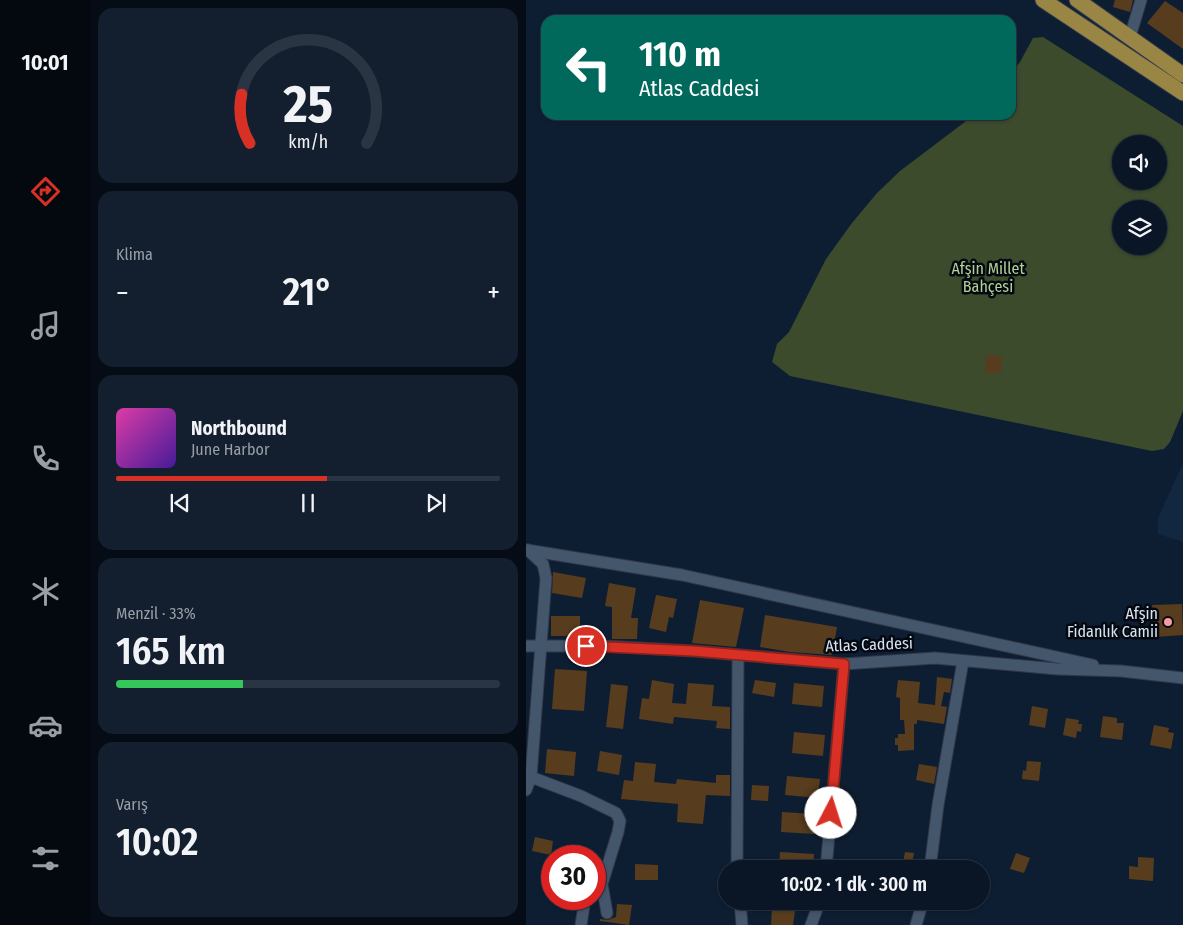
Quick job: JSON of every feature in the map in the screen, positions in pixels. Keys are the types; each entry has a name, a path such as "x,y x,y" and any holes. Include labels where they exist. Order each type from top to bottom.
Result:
{"main road":[{"path":"1044,0 1183,93"},
{"path":"1077,0 1183,75"}],"street":[{"path":"1130,37 1141,0"},
{"path":"526,550 543,564 546,578 531,777 526,790"},
{"path":"526,550 682,575 1093,664 1102,670"},
{"name":"Atlas Caddesi","path":"526,646 602,646 694,651 844,664 935,658 1183,678"},
{"path":"736,860 738,656"},
{"path":"931,860 938,804 963,661"},
{"path":"827,860 844,664"},
{"path":"531,777 581,796 616,813 620,821 618,832 606,864"},
{"path":"581,925 583,910"},
{"path":"741,910 742,925"},
{"path":"811,925 817,910"},
{"path":"916,925 920,910"}],"shaded area":[{"path":"1183,463 1183,542 1158,534 1158,518"}],"green space":[{"name":"Afşin Millet Bahçesi","path":"1043,37 1183,126 1183,411 1170,442 1164,449 1152,451 790,376 772,362 777,344 789,332 826,259 877,193 900,171 967,120 1016,120 1016,67 1033,38"}],"building":[{"path":"1115,0 1133,0 1130,12 1113,7"},
{"path":"1165,1 1183,13 1183,49 1147,23"},
{"path":"986,355 1002,356 1001,373 985,373"},
{"path":"553,572 586,578 582,598 552,593"},
{"path":"609,583 636,588 631,618 638,618 637,639 612,639 612,607 605,606"},
{"path":"656,595 677,599 673,618 669,617 666,632 649,628"},
{"path":"700,600 744,608 736,647 692,643"},
{"name":"Afşin Fidanlık Camii","path":"1182,604 1183,635 1155,637 1152,605"},
{"path":"765,615 837,627 832,655 790,652 760,647"},
{"path":"551,616 580,616 580,636 551,636"},
{"path":"555,669 587,671 584,711 552,709"},
{"path":"937,677 952,679 950,693 944,692 941,706 947,707 944,724 917,720 917,724 914,724 914,750 898,751 898,745 895,745 895,738 898,738 898,734 905,734 904,720 900,720 900,698 896,697 898,680 920,682 918,703 935,705"},
{"path":"652,680 674,684 672,703 686,704 688,683 714,685 712,706 730,707 730,729 716,728 717,721 674,717 673,724 639,719 642,698 649,699"},
{"path":"755,680 776,683 774,697 752,693"},
{"path":"794,683 824,686 822,707 792,704"},
{"path":"611,684 628,686 623,729 606,727"},
{"path":"1032,706 1048,709 1045,728 1029,725"},
{"path":"1103,716 1117,718 1117,723 1124,723 1122,740 1100,737"},
{"path":"1066,718 1079,720 1078,724 1082,724 1081,732 1077,731 1076,738 1063,735"},
{"path":"1154,725 1169,728 1168,732 1174,733 1171,749 1150,745"},
{"path":"794,732 825,735 823,756 792,753"},
{"path":"547,749 576,752 574,776 545,773"},
{"path":"600,751 622,755 619,775 597,771"},
{"path":"1027,761 1041,762 1039,781 1022,779 1023,770 1026,771"},
{"path":"635,762 656,764 654,782 676,784 677,779 716,783 716,775 730,775 730,796 706,795 703,824 677,822 678,804 621,799 624,780 633,781"},
{"path":"919,764 937,767 934,784 916,780"},
{"path":"787,776 820,779 818,798 785,795"},
{"path":"752,785 769,786 768,801 751,800"},
{"path":"782,812 815,814 814,834 781,832"},
{"path":"535,837 553,841 552,845 541,845 541,853 532,851"},
{"path":"780,852 814,854 814,860 780,860"},
{"path":"905,852 914,853 913,860 904,860"},
{"path":"1016,853 1030,858 1024,873 1010,869"},
{"path":"1138,857 1154,858 1153,881 1129,879 1129,866 1138,867"},
{"path":"635,864 658,865 658,880 635,880"},
{"path":"617,904 632,905 629,925 600,921 600,919 608,920 616,917"},
{"path":"772,910 795,911 793,925 771,925"}],"place":[{"name":"Afşin Fidanlık Camii","path":"1168,622"}],"route":[{"path":"586,646 694,651 844,664 831,813"}]}
